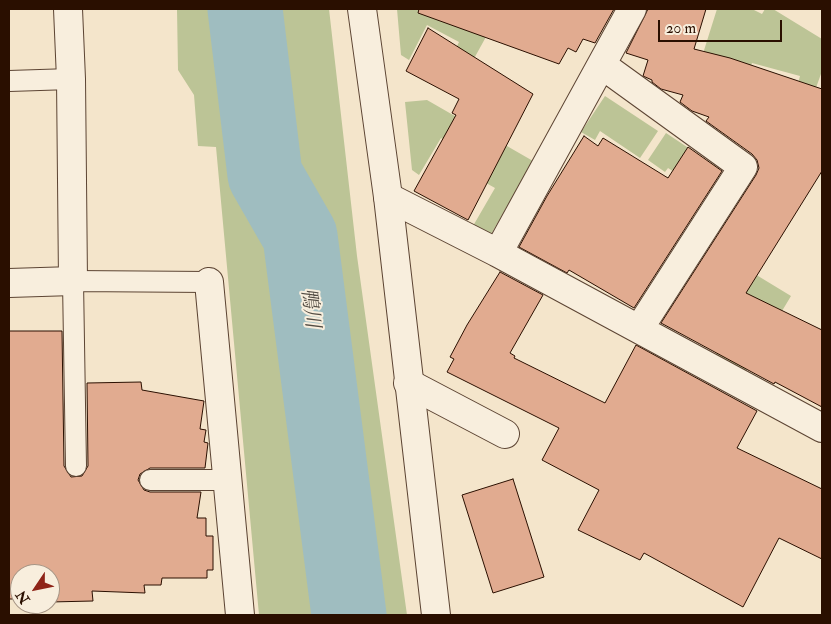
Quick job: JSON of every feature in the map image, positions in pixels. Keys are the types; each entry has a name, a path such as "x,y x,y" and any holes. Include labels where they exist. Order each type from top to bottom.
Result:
{"street":[{"path":"9,283 72,281 71,79 68,9"},
{"path":"362,9 388,197 436,615"},
{"path":"498,253 632,9"},
{"path":"602,65 743,167 639,329"},
{"path":"388,197 498,253 822,428"},
{"path":"210,282 240,615"},
{"path":"408,383 506,434"}],"lane":[{"path":"9,81 71,79"},
{"path":"76,466 72,281 210,282"},
{"path":"150,480 228,480"}],"green space":[{"path":"177,9 233,9 250,187 290,237 337,615 259,615 216,147 198,146 194,95 178,70"},
{"path":"259,9 329,9 357,256 407,615 360,615 311,222 278,159"},
{"path":"397,9 459,9 492,26 471,64 453,54 459,42 427,25 409,60 401,55"},
{"path":"717,9 752,9 762,14 765,9 773,9 822,39 822,71 812,99 795,95 800,76 752,63 746,83 695,79"},
{"path":"605,96 658,131 640,158 600,131 595,140 581,132"},
{"path":"427,100 533,161 490,236 473,226 495,188 479,179 487,164 441,138 419,175 412,170 405,102"},
{"path":"666,133 717,167 717,176 679,175 668,168 665,172 648,160"},
{"path":"712,248 791,296 743,376 714,357 741,311"}],"building":[{"path":"419,9 614,9 595,43 583,39 576,52 568,48 559,64 418,13"},
{"path":"648,9 706,9 694,49 730,58 822,89 822,171 746,293 822,330 822,407 775,382 774,384 661,323 759,168 757,160 752,154 706,121 709,117 692,111 680,102 683,95 661,89 652,80 643,76 648,60 626,53"},
{"path":"428,28 533,94 468,220 414,191 456,115 452,113 459,99 406,71"},
{"path":"584,136 598,146 603,138 668,178 688,147 722,171 634,308 569,270 567,273 519,247 547,196"},
{"path":"500,272 543,295 510,353 515,356 514,358 605,403 636,345 757,411 737,448 822,489 822,559 779,538 743,607 644,553 640,560 578,530 599,490 542,460 559,428 447,372 454,359 450,357 467,325"},
{"path":"9,331 62,331 64,466 71,477 82,476 88,466 87,383 141,382 142,390 204,401 200,429 206,430 204,442 208,443 205,468 150,468 140,474 138,480 144,490 150,492 201,492 197,518 206,518 206,536 213,536 213,570 207,570 207,578 162,578 161,585 144,585 145,593 92,591 93,601 60,602 60,564 10,564 9,599"},
{"path":"513,479 544,577 493,593 462,495"}],"waterway":[{"name":"鴨川","path":"245,9 265,175 300,236 349,615"}]}
